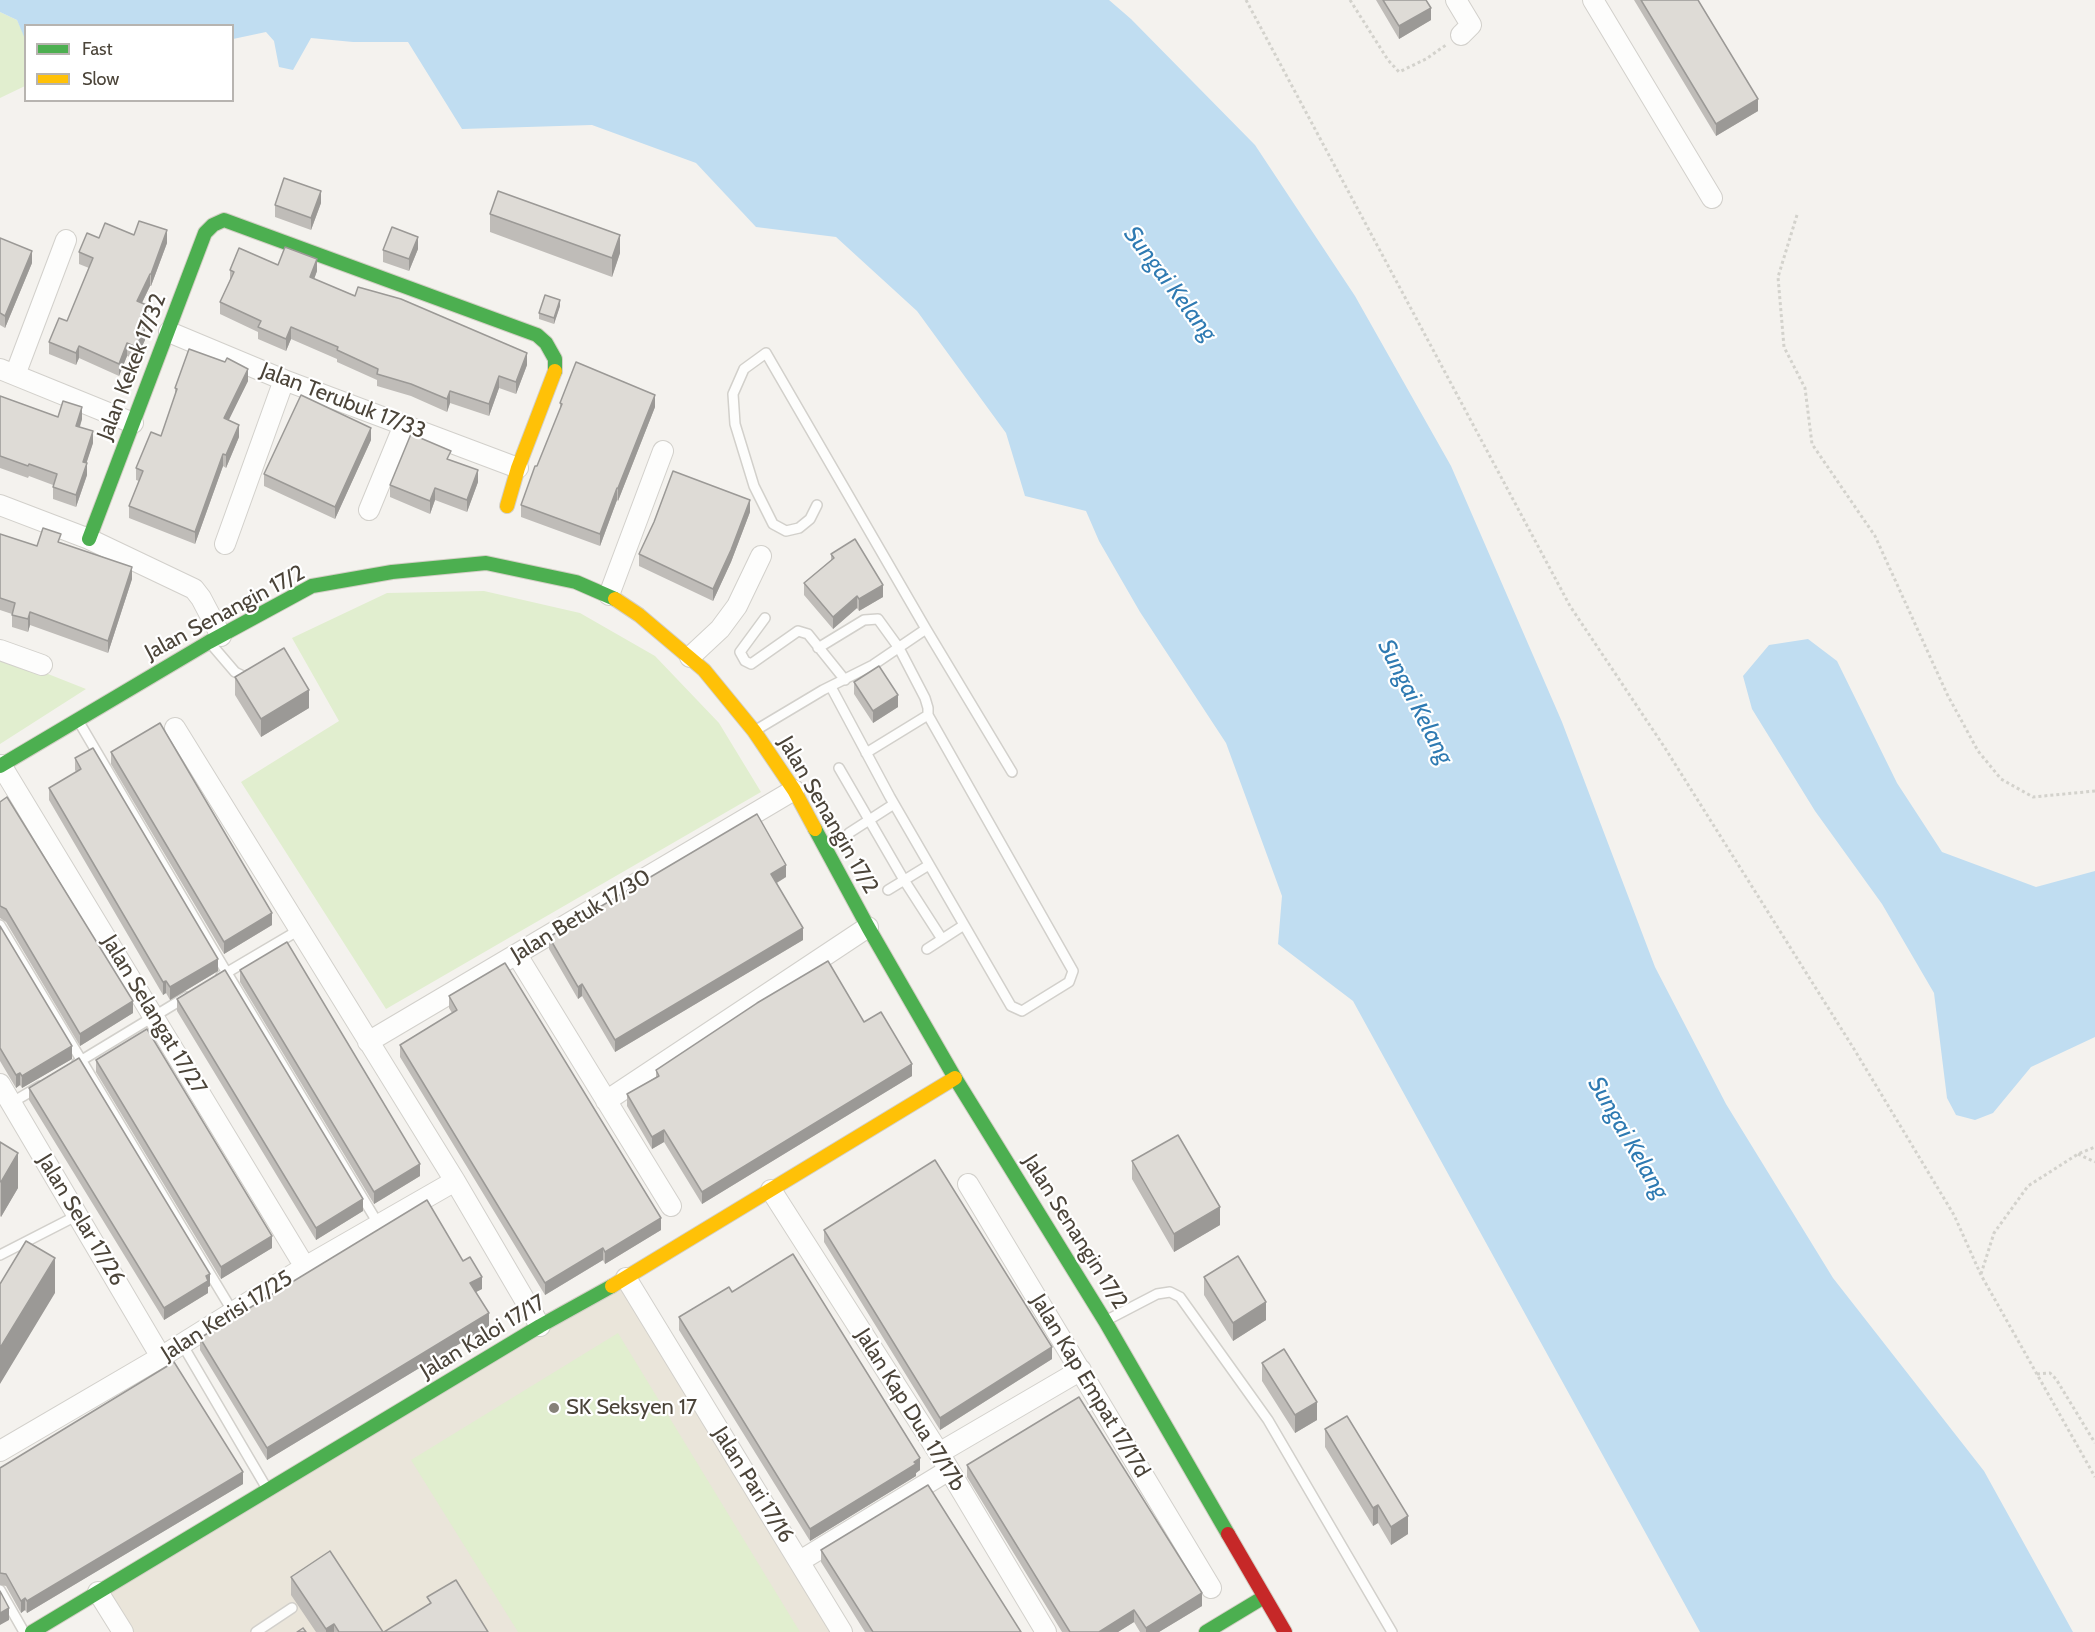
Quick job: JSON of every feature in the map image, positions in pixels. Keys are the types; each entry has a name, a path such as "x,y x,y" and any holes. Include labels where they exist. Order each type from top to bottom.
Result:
{"street":[{"path":"1456,0 1471,25 1461,34"},
{"path":"1593,0 1712,198"},
{"name":"Jalan Kekek 17/32","path":"89,539 205,232 224,220 537,335 546,343 555,359 555,370 518,468"},
{"path":"66,240 7,372 133,423"},
{"name":"Jalan Terubuk 17/33","path":"169,332 284,380 518,468"},
{"path":"225,544 284,380"},
{"path":"369,510 404,425"},
{"path":"609,595 663,451"},
{"path":"507,506 518,468"},
{"path":"0,505 89,539 194,589 201,598 215,639"},
{"path":"690,657 720,629 737,606 761,556"},
{"name":"Jalan Senangin 17/2","path":"1,765 215,639 312,586 392,572 486,563 576,582 609,595 639,615 690,657 726,696 754,731 794,790 868,927 955,1078 1105,1321 1285,1632"},
{"path":"0,650 42,665"},
{"path":"175,728 455,1181 540,1326"},
{"name":"Jalan Selangat 17/27","path":"1,765 305,1267"},
{"name":"Jalan Betuk 17/30","path":"368,1042 794,790"},
{"path":"606,1101 868,927"},
{"path":"517,955 671,1206"},
{"name":"Jalan Kaloi 17/17","path":"32,1632 540,1326 626,1278 955,1078"},
{"name":"Jalan Selar 17/26","path":"0,1084 162,1357"},
{"name":"Jalan Kerisi 17/25","path":"0,1451 162,1357 305,1267 455,1181"},
{"name":"Jalan Kap Empat 17/17d","path":"968,1184 1211,1588"},
{"name":"Jalan Kap Dua 17/17b","path":"771,1190 944,1461 1046,1632"},
{"name":"Jalan Pari 17/16","path":"626,1278 842,1632"},
{"path":"800,1561 1081,1370"},
{"path":"98,1592 123,1632"},
{"path":"1206,1632 1264,1597"}],"lane":[{"path":"817,505 810,519 799,528 786,531 773,524 754,486 735,424 733,394 744,369 766,353 926,630 1012,772"},
{"path":"765,618 740,652 745,661 751,664 798,631 808,634 845,680"},
{"path":"818,648 864,621 878,619 899,648 924,698 928,708 927,716 1068,960 1073,970 1069,982 1022,1011 1011,1006 894,804 831,687"},
{"path":"754,731 845,680 926,630"},
{"path":"215,639 227,665 235,672 245,677 256,672"},
{"path":"866,753 927,716"},
{"path":"78,721 379,1225"},
{"path":"839,768 904,880 942,939"},
{"path":"849,833 894,804"},
{"path":"888,890 929,865"},
{"path":"0,925 233,1312"},
{"path":"927,949 964,925"},
{"path":"216,979 299,930"},
{"path":"72,1066 196,992"},
{"path":"11,1103 51,1078"},
{"path":"0,1255 78,1215"},
{"path":"1105,1321 1157,1294 1170,1292 1180,1297 1268,1420 1392,1632"},
{"path":"182,1344 267,1489"},
{"path":"0,1590 24,1632"},
{"path":"256,1632 292,1608"}],"path":[{"path":"1246,0 1570,606 1665,748 1854,1049 1954,1215 1981,1275 2095,1477"},
{"path":"1350,0 1388,60 1399,72 1426,59 1461,34"},
{"path":"1797,215 1778,277 1784,347 1805,388 1812,444 1875,536 1947,694 1978,751 2001,779 2033,797 2095,791"},
{"path":"1981,1275 1994,1233 2028,1186 2078,1154 2095,1147"},
{"path":"2078,1154 2095,1162"},
{"path":"2037,1374 2050,1373 2056,1379 2095,1443"}],"shaded area":[{"name":"SK Seksyen 17","path":"626,1278 841,1632 123,1632 98,1592"}],"green space":[{"path":"0,12 17,20 24,35 24,86 0,98"},
{"path":"484,591 580,613 655,656 719,723 761,792 386,1009 241,782 339,721 292,638 387,593"},
{"path":"0,655 86,689 0,744"},
{"path":"618,1333 800,1632 518,1632 411,1460"}],"water":[{"name":"Sungai Kelang","path":"0,0 1109,0 1131,19 1255,145 1355,296 1451,466 1562,722 1655,967 1726,1104 1833,1278 1984,1471 2073,1632 1700,1632 1353,1001 1278,944 1282,896 1226,743 1140,612 1099,541 1086,511 1025,496 1006,433 917,311 836,237 756,227 696,163 592,125 462,129 408,42 353,42 311,38 293,70 279,67 274,41 266,32 234,39 234,24 24,24 24,37 17,20 0,12"},
{"path":"1808,639 1837,661 1897,783 1942,852 2036,887 2095,871 2095,1037 2031,1067 1993,1113 1975,1120 1956,1115 1947,1098 1934,993 1882,904 1815,811 1752,709 1743,676 1769,645"}],"building":[{"path":"1383,0 1426,0 1431,8 1399,26"},
{"path":"1641,0 1698,0 1758,99 1716,124"},
{"path":"284,178 321,191 311,218 275,205"},
{"path":"498,191 620,235 612,258 490,214"},
{"path":"139,221 167,230 151,274 137,301 149,306 140,326 145,328 136,347 127,343 119,364 79,346 76,353 49,342 59,318 67,321 93,258 79,252 87,233 99,238 105,223 134,235"},
{"path":"392,227 418,237 409,259 383,250"},
{"path":"0,238 32,251 5,316 0,313"},
{"path":"285,247 317,259 310,277 355,296 358,287 401,299 527,353 516,382 499,376 489,404 450,391 447,399 411,384 377,374 378,369 337,350 338,347 291,327 286,339 258,327 261,321 220,302 234,272 230,270 239,248 278,265"},
{"path":"545,295 560,300 554,318 539,313"},
{"path":"189,349 225,362 227,358 248,369 224,418 239,425 226,455 223,454 195,532 129,506 143,471 136,468 151,432 161,436"},
{"path":"576,362 655,395 600,534 521,505 562,404 560,403"},
{"path":"301,395 371,428 335,507 264,474"},
{"path":"0,396 58,417 63,401 82,407 76,426 93,431 83,462 87,463 76,495 53,487 57,474 0,456"},
{"path":"411,434 451,451 447,459 478,470 467,500 435,488 430,501 390,485"},
{"path":"673,471 750,500 713,589 639,554"},
{"path":"43,528 61,534 58,542 132,567 108,641 30,612 28,619 12,615 15,603 0,598 0,534 37,546"},
{"path":"855,539 883,585 859,599 857,596 833,617 804,583 834,558 831,554"},
{"path":"284,648 309,690 261,719 235,677"},
{"path":"879,666 898,695 873,711 854,682"},
{"path":"160,723 272,913 224,942 111,752"},
{"path":"93,748 218,959 170,987 166,981 163,982 49,788 81,769 75,758"},
{"path":"7,797 133,1001 80,1034 6,909 0,906 0,802"},
{"path":"757,814 786,865 771,874 803,928 615,1040 582,984 578,987 549,937"},
{"path":"0,926 72,1046 22,1076 20,1073 16,1075 0,1048"},
{"path":"287,942 420,1164 374,1192 240,970"},
{"path":"828,961 864,1022 881,1012 912,1064 702,1192 664,1130 652,1137 627,1094 659,1076 656,1070 757,1003"},
{"path":"505,963 661,1218 605,1252 603,1248 545,1283 400,1045 457,1010 449,996"},
{"path":"225,970 363,1199 316,1228 177,999"},
{"path":"147,1029 272,1236 221,1267 96,1060"},
{"path":"79,1058 210,1274 206,1276 208,1281 164,1308 29,1088"},
{"path":"1178,1135 1220,1207 1174,1234 1132,1161"},
{"path":"0,1142 18,1153 1,1182 0,1181"},
{"path":"935,1160 1052,1347 940,1418 824,1230"},
{"path":"427,1200 463,1261 470,1257 482,1277 470,1283 489,1313 267,1448 200,1338"},
{"path":"26,1241 55,1258 0,1348 0,1284"},
{"path":"793,1254 920,1458 914,1462 916,1464 810,1529 679,1317 729,1287 732,1292"},
{"path":"1238,1256 1266,1302 1233,1323 1204,1277"},
{"path":"1284,1349 1317,1402 1295,1415 1262,1363"},
{"path":"174,1362 243,1472 27,1601 25,1598 21,1601 6,1574 0,1573 0,1468"},
{"path":"1079,1397 1202,1593 1146,1628 1134,1610 1099,1632 1070,1632 967,1465"},
{"path":"1347,1416 1408,1516 1391,1527 1378,1505 1373,1508 1325,1429"},
{"path":"928,1485 1021,1632 873,1632 821,1550"},
{"path":"330,1551 383,1632 339,1632 334,1624 326,1629 291,1577"},
{"path":"456,1580 488,1632 384,1632 431,1603 427,1597"},
{"path":"0,1591 9,1608 0,1613"}],"traffic: fast":[{"path":"89,539 205,233 213,225 224,220 537,335 546,343 555,359 555,371"},
{"path":"0,766 209,642 312,586 392,572 486,563 576,582 615,599"},
{"path":"815,829 868,927 955,1078 1105,1321 1228,1534"},
{"path":"32,1632 540,1326 612,1286"},
{"path":"1206,1632 1264,1597"}],"traffic: slow":[{"path":"507,506 518,468 555,371"},
{"path":"615,599 639,615 704,670 754,731 794,790 815,829"},
{"path":"612,1286 955,1078"}],"traffic: jam":[{"path":"1228,1534 1285,1632"}],"place":[{"name":"SK Seksyen 17","path":"554,1408"}]}
